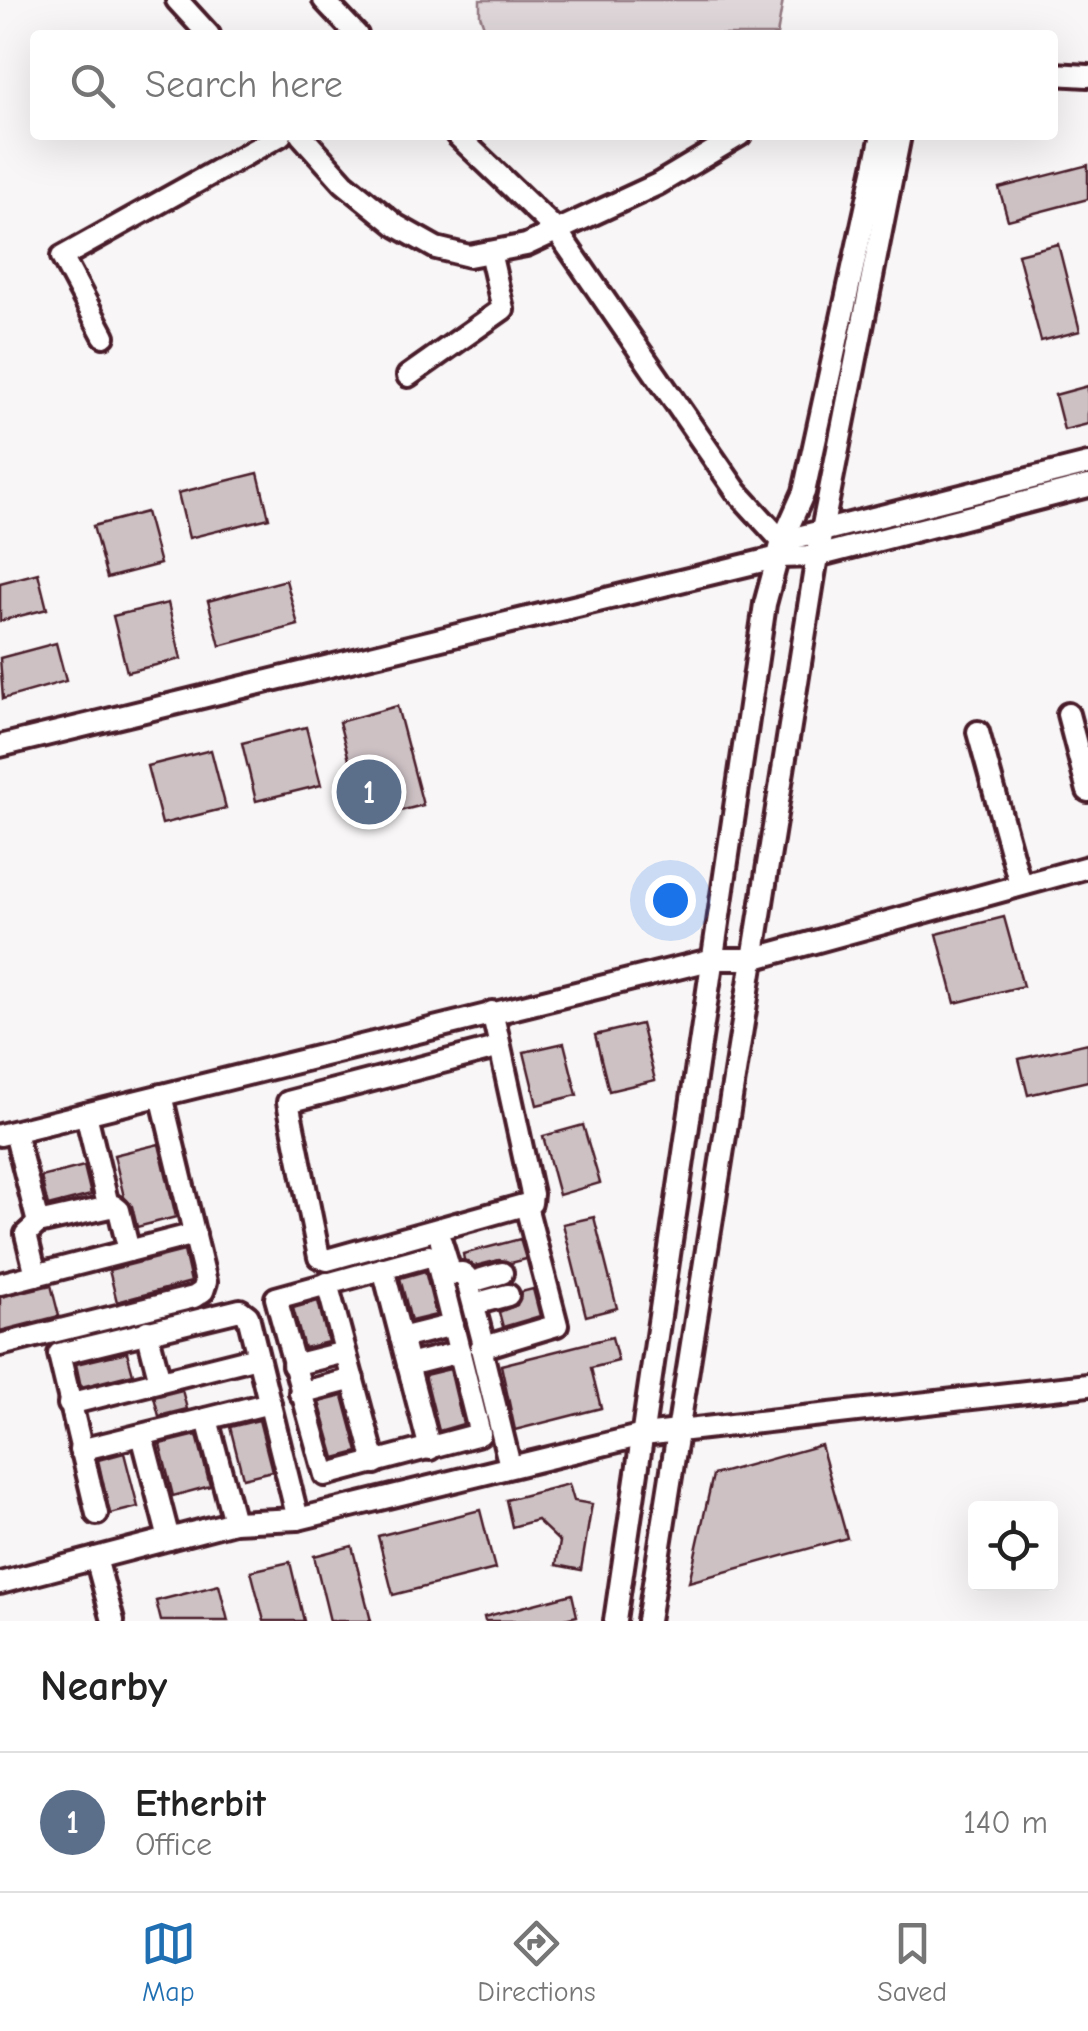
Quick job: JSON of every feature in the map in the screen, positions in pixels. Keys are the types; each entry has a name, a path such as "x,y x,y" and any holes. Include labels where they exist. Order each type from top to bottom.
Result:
{"street":[{"path":"177,0 204,30"},
{"path":"324,0 352,30"},
{"path":"1058,74 1088,76"},
{"path":"104,336 62,257 272,140"},
{"path":"305,140 344,182 397,226 436,248 469,256 526,245 658,184 732,140"},
{"path":"462,140 557,231 780,549 817,556 1088,486"},
{"path":"615,1621 766,604 780,549 804,492 881,140"},
{"path":"648,1621 817,556 899,140"},
{"path":"408,376 503,309 490,252"},
{"path":"0,746 780,549 822,532 1088,464"},
{"path":"1068,714 1088,792"},
{"path":"978,732 1020,884"},
{"path":"38,1222 7,1134 714,959 752,959 1088,867"},
{"path":"492,1012 500,1047 533,1200 526,1206 327,1260 319,1257 287,1104 500,1047"},
{"path":"389,1038 397,1073"},
{"path":"366,1044 376,1078"},
{"path":"0,1345 194,1297 203,1291 206,1282 161,1095"},
{"path":"86,1114 108,1206"},
{"path":"36,1274 26,1234 38,1222 108,1206 118,1210 129,1251"},
{"path":"484,1345 557,1325 526,1206"},
{"path":"0,1284 195,1234"},
{"path":"442,1242 451,1274 465,1274 468,1283 484,1345 480,1352 510,1466"},
{"path":"435,1257 480,1434 325,1476 276,1298 383,1268 435,1257"},
{"path":"383,1268 408,1365 403,1456 412,1490"},
{"path":"468,1283 502,1274"},
{"path":"327,1283 353,1379 403,1456"},
{"path":"474,1304 508,1295"},
{"path":"97,1514 59,1353 235,1310 245,1311 298,1518"},
{"path":"401,1338 453,1325"},
{"path":"148,1331 160,1381"},
{"path":"293,1366 346,1352"},
{"path":"408,1365 460,1352"},
{"path":"69,1404 258,1356"},
{"path":"300,1392 353,1379"},
{"path":"0,1583 234,1522 298,1518 643,1436 1088,1385"},
{"path":"80,1450 270,1403"},
{"path":"207,1419 234,1522"},
{"path":"142,1435 170,1539"},
{"path":"96,1558 114,1621"},
{"path":"623,1569 656,1574"}],"shaded area":[{"path":"480,0 783,0 778,30 485,30"}],"building":[{"path":"1088,165 1088,199 1008,220 999,188"},
{"path":"1058,244 1080,331 1041,341 1018,254"},
{"path":"1088,386 1088,424 1064,430 1055,395"},
{"path":"258,473 269,518 189,538 178,493"},
{"path":"146,512 160,564 107,578 93,526"},
{"path":"38,573 47,609 0,621 0,583"},
{"path":"286,580 298,625 220,646 208,601"},
{"path":"168,603 181,659 127,672 113,616"},
{"path":"56,643 66,681 3,699 0,658"},
{"path":"397,706 423,805 365,820 339,722"},
{"path":"306,727 321,785 256,801 242,743"},
{"path":"211,750 226,808 162,824 147,766"},
{"path":"1004,917 1023,986 955,1003 937,934"},
{"path":"641,1024 655,1080 609,1091 595,1035"},
{"path":"564,1043 577,1095 537,1105 524,1052"},
{"path":"1088,1043 1088,1081 1028,1095 1019,1059"},
{"path":"583,1125 600,1183 559,1195 543,1136"},
{"path":"159,1144 176,1217 137,1227 132,1206 124,1197 114,1155"},
{"path":"84,1166 91,1195 48,1206 41,1177"},
{"path":"594,1217 617,1308 586,1316 563,1224"},
{"path":"520,1239 526,1259 475,1266 464,1260 463,1254"},
{"path":"184,1251 191,1282 117,1302 109,1270"},
{"path":"425,1271 436,1315 411,1321 400,1278"},
{"path":"51,1285 59,1316 0,1331 0,1297"},
{"path":"533,1289 540,1316 503,1327 499,1312 517,1305 521,1292"},
{"path":"318,1301 328,1342 304,1348 293,1308"},
{"path":"612,1337 618,1361 591,1368 601,1408 515,1430 501,1365"},
{"path":"127,1352 133,1374 81,1387 76,1364"},
{"path":"450,1369 463,1424 439,1431 425,1375"},
{"path":"182,1390 187,1409 159,1416 154,1397"},
{"path":"343,1396 358,1452 335,1458 319,1402"},
{"path":"259,1420 272,1471 243,1478 230,1427"},
{"path":"197,1435 210,1486 173,1496 160,1444"},
{"path":"821,1445 847,1538 689,1582 713,1475"},
{"path":"124,1453 138,1507 110,1514 98,1460"},
{"path":"569,1484 574,1501 592,1504 581,1570 556,1565 560,1542 537,1520 512,1527 506,1500"},
{"path":"480,1510 495,1569 393,1595 378,1536"},
{"path":"352,1546 371,1621 330,1621 314,1556"},
{"path":"290,1562 304,1621 264,1621 251,1571"},
{"path":"219,1585 228,1621 161,1621 156,1601"},
{"path":"572,1594 577,1616 556,1621 485,1621 484,1617"}],"place":[{"name":"Etherbit","path":"369,792"}]}
